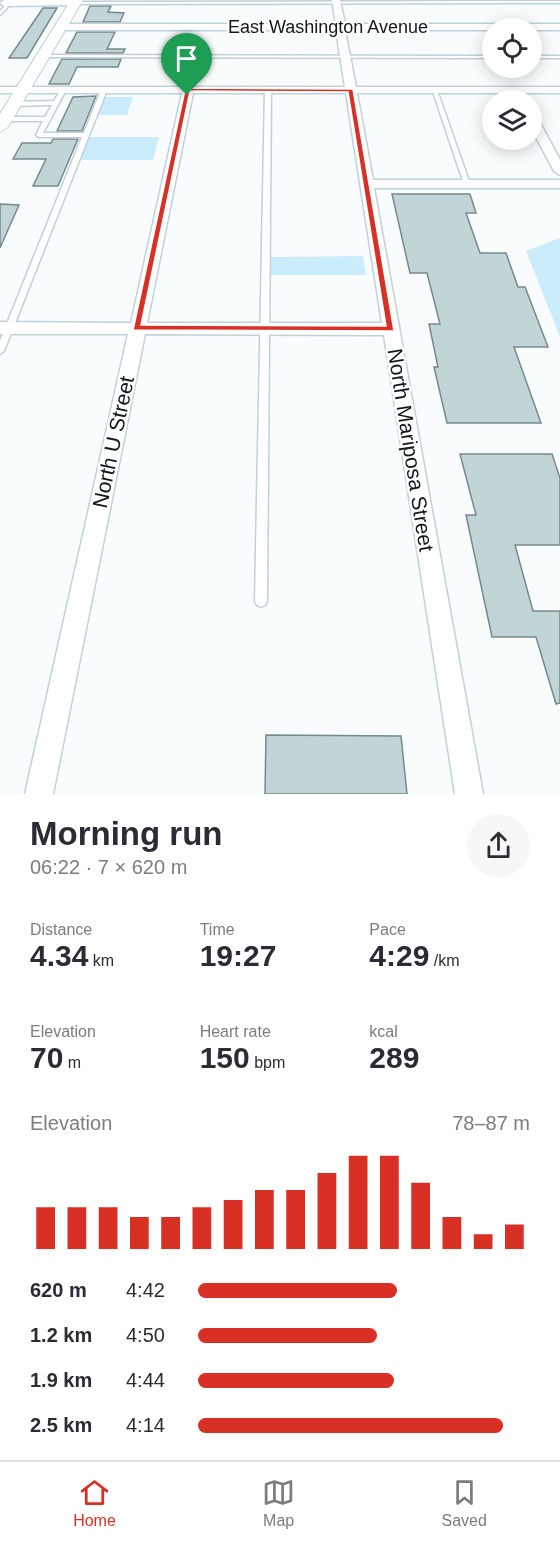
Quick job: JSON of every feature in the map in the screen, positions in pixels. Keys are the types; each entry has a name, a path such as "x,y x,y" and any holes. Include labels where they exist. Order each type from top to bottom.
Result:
{"main road":[{"path":"2,123 76,1"}],"street":[{"path":"4,3 76,1"},
{"name":"North Mariposa Street","path":"336,1 469,794"},
{"name":"East Washington Avenue","path":"61,27 560,27"},
{"path":"0,90 482,90"},
{"name":"North U Street","path":"39,794 188,90"},
{"path":"542,90 560,90"},
{"path":"542,137 560,171"},
{"path":"367,184 560,184"},
{"path":"4,328 391,329"}],"lane":[{"path":"76,1 560,2"},
{"path":"0,14 6,7 4,3"},
{"path":"44,56 482,57"},
{"path":"542,57 560,57"},
{"path":"63,90 39,135 86,135"},
{"path":"0,351 4,328 104,90"},
{"path":"261,602 268,90"},
{"path":"434,90 467,184"},
{"path":"14,104 55,104"},
{"path":"2,123 47,119"}],"shaded area":[{"path":"101,97 133,97 127,115 93,115"},
{"path":"84,137 159,137 153,160 74,160"},
{"path":"560,238 560,337 526,251"},
{"path":"363,256 366,275 269,275 269,257"}],"building":[{"path":"90,6 111,6 108,12 124,13 120,22 83,22"},
{"path":"43,8 57,8 27,58 9,58"},
{"path":"77,32 115,32 107,49 125,49 123,53 66,53"},
{"path":"62,59 121,59 118,67 77,67 69,84 49,84"},
{"path":"96,96 82,131 57,131 73,97"},
{"path":"53,139 78,139 58,186 33,186 46,159 13,159 22,143 51,143"},
{"path":"392,194 470,194 476,213 466,213 480,253 506,253 518,287 525,287 548,347 514,347 541,423 447,423 434,367 438,367 429,324 440,324 427,273 410,273"},
{"path":"0,204 19,205 0,248"},
{"path":"460,454 552,454 560,478 560,545 515,545 533,611 560,611 560,703 556,704 536,637 492,637 466,515 476,515"},
{"path":"266,735 401,736 407,794 265,794"}],"route":[{"path":"188,90 351,90 391,329 136,328 187,95 188,90"}]}
